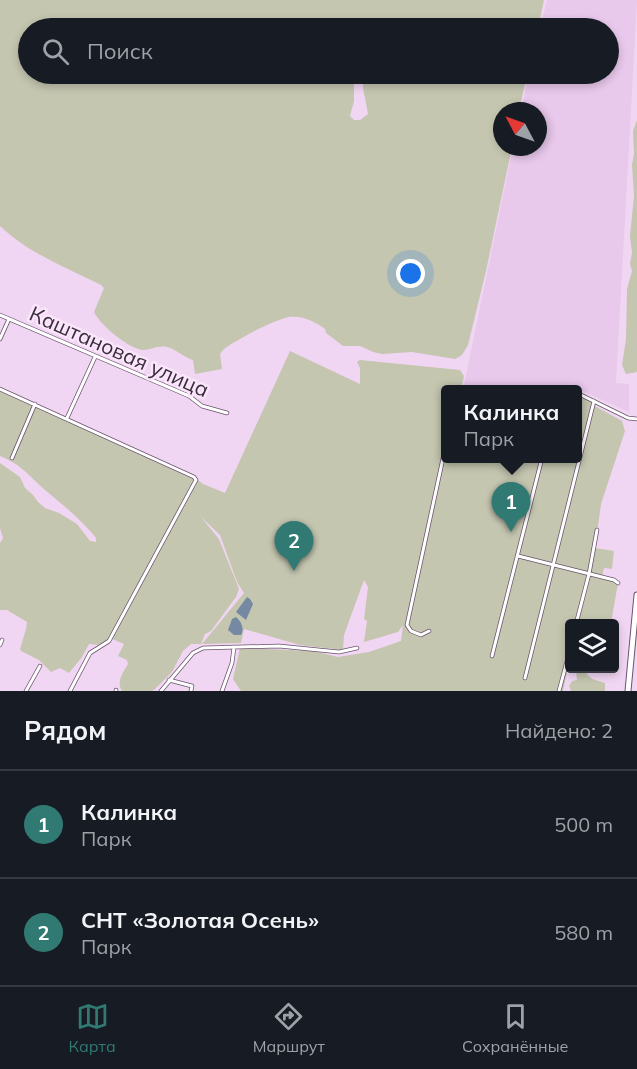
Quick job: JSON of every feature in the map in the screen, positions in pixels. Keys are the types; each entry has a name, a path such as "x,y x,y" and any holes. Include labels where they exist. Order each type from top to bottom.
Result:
{"highway":[{"path":"628,691 637,595"}],"street":[{"name":"Каштановая улица","path":"0,315 189,396 202,406 227,414"},
{"path":"0,339 9,319"},
{"path":"66,418 95,357"},
{"path":"0,389 194,477 196,480 109,641 90,653 70,691"},
{"path":"582,395 628,418 637,419"},
{"path":"582,450 594,401"},
{"path":"12,458 35,404"},
{"path":"429,631 421,635 411,631 406,625 442,463"},
{"path":"492,656 541,463"},
{"path":"525,678 579,463"},
{"path":"577,619 597,530"},
{"path":"518,556 618,583"},
{"path":"0,645 2,640"},
{"path":"222,691 232,663 234,646"},
{"path":"161,691 193,653 209,647 279,646 339,652 357,648"},
{"path":"26,691 40,666"},
{"path":"559,691 565,669"},
{"path":"170,680 192,686 191,691"}],"shaded area":[{"path":"547,0 637,0 616,383 629,384 629,412 582,391 582,385 464,385 511,156 547,156 547,102 523,102 527,84 619,84 619,18 542,18"}],"green space":[{"path":"0,0 544,0 540,18 18,18 18,84 354,84 354,101 350,116 354,120 360,120 368,114 363,84 525,84 521,102 493,102 493,156 510,156 468,345 462,355 455,359 412,352 382,354 360,346 343,346 317,324 304,318 289,317 256,330 224,349 220,354 222,369 195,374 193,360 173,349 158,347 146,350 137,349 115,336 94,312 104,288 101,285 35,252 0,226"},
{"path":"637,120 637,372 626,374 622,365 626,339 627,289 632,271 630,236 634,196 633,131"},
{"path":"290,351 360,384 360,368 357,362 360,360 460,370 464,376 462,385 441,385 441,463 582,463 582,395 594,401 593,405 622,421 625,431 601,504 595,548 614,551 612,569 604,568 602,577 618,583 612,619 565,619 565,673 567,673 563,691 241,691 233,679 240,648 313,651 338,657 369,652 401,641 403,625 398,632 364,642 368,587 364,580 344,635 343,650 300,645 244,629 241,643 202,644 244,593 237,582 220,535 201,517 219,539 239,589 236,597 211,631 205,634 201,644 191,644 183,651 172,672 155,689 152,691 122,691 120,680 128,664 127,660 118,656 124,644 112,639 198,480 225,493"},
{"path":"0,390 195,480 108,640 98,645 89,644 69,673 60,668 51,672 39,660 21,651 27,622 7,610 0,610 0,543 3,538 0,528 0,463 20,477 25,488 45,508 77,524 90,541 96,542 96,538 78,518 24,471 0,456"},
{"path":"576,673 587,673 595,680 605,683 605,691 571,691 569,686 572,681 577,680"}],"water":[{"path":"247,597 253,604 246,620 236,612"},
{"path":"236,617 242,625 241,635 234,635 228,630 232,619"}],"place":[{"name":"Калинка","path":"511,532"},
{"name":"СНТ «Золотая Осень»","path":"294,571"}]}
